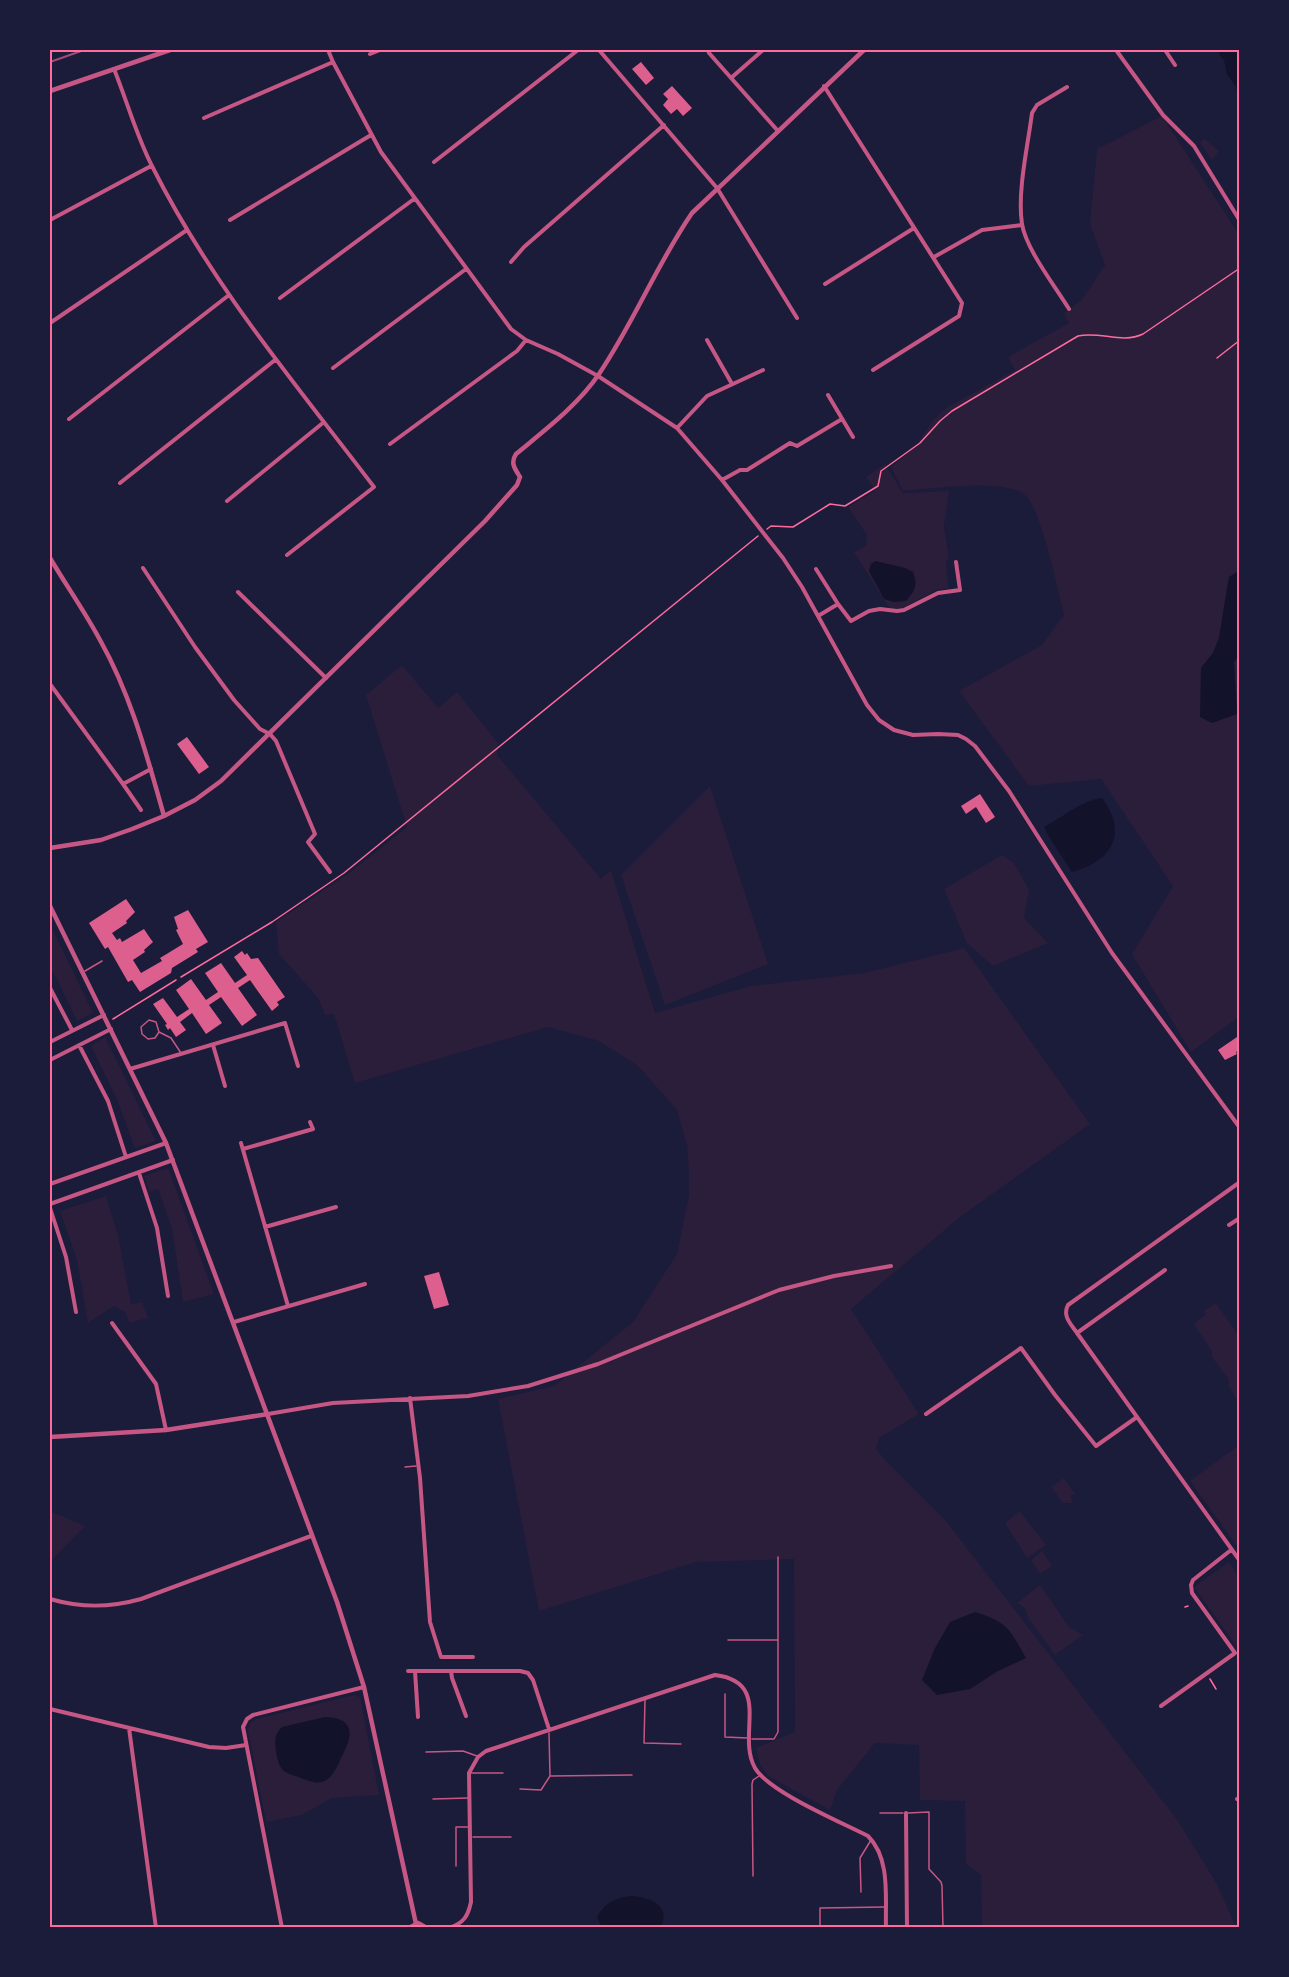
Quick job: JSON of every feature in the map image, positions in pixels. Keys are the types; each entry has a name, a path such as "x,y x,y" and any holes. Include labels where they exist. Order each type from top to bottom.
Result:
{"street":[{"path":"50,91 170,50"},
{"path":"328,50 371,135 414,199 511,329 526,340 598,376 677,428 722,480 783,558 867,705 879,720 894,730 913,735 958,735 975,746 1009,791 1112,953 1239,1128"},
{"path":"370,54 380,50"},
{"path":"434,162 578,50"},
{"path":"599,50 717,188 797,318"},
{"path":"708,50 778,131"},
{"path":"731,78 763,50"},
{"path":"50,848 101,840 164,816 195,800 225,778 270,734 511,493 520,477 513,464 516,454 569,409 598,376 630,325 676,236 692,213 864,50"},
{"path":"1116,50 1163,116 1194,146 1239,221"},
{"path":"1166,50 1175,65"},
{"path":"204,118 333,62"},
{"path":"114,69 151,166 204,260 275,360 374,487 287,555"},
{"path":"824,86 962,303 960,316 873,370"},
{"path":"1067,87 1037,105 1032,113 1021,200 1022,225 1029,246 1069,309"},
{"path":"511,262 524,247 664,125"},
{"path":"230,220 371,135"},
{"path":"50,220 151,166"},
{"path":"280,298 414,199"},
{"path":"934,257 981,230 1022,225"},
{"path":"825,284 915,228"},
{"path":"50,323 187,230"},
{"path":"333,368 466,269"},
{"path":"69,419 229,296"},
{"path":"390,444 517,351 526,340"},
{"path":"707,340 732,384"},
{"path":"120,483 275,360"},
{"path":"677,428 707,396 763,370"},
{"path":"828,395 853,437"},
{"path":"722,480 740,470 747,470 790,443 797,446 842,419"},
{"path":"226,501 324,422"},
{"path":"50,558 101,641 141,734 164,816"},
{"path":"816,569 851,621 880,609 904,610 938,593 960,590 956,562"},
{"path":"143,568 195,647 234,700 260,729 270,734 276,741 315,834 308,842 330,872"},
{"path":"238,592 326,678"},
{"path":"818,616 838,604"},
{"path":"50,684 141,810"},
{"path":"123,784 151,769"},
{"path":"50,906 166,1143 337,1602 364,1687 416,1924"},
{"path":"50,988 72,1030"},
{"path":"50,1042 104,1015"},
{"path":"130,1069 285,1023 298,1066"},
{"path":"50,1060 111,1029"},
{"path":"79,1045 108,1101 126,1157"},
{"path":"213,1045 225,1086"},
{"path":"243,1149 313,1129 310,1122"},
{"path":"50,1184 166,1143"},
{"path":"241,1143 288,1306"},
{"path":"76,1312 66,1257 50,1206 173,1160"},
{"path":"139,1173 157,1228 168,1296"},
{"path":"1239,1182 1068,1305 1065,1310 1066,1317 1077,1333 1239,1561"},
{"path":"266,1227 336,1207"},
{"path":"1229,1225 1239,1218"},
{"path":"50,1437 166,1430 333,1402 478,1394 546,1381 598,1364 779,1290 834,1276 891,1266"},
{"path":"1077,1333 1165,1270"},
{"path":"234,1322 365,1284"},
{"path":"112,1323 156,1384 166,1430"},
{"path":"926,1414 1021,1348 1096,1446 1137,1417"},
{"path":"410,1398 419,1466 430,1622 441,1657 474,1657"},
{"path":"50,1599 71,1605 118,1605 141,1599 311,1536"},
{"path":"1161,1706 1236,1653 1192,1593 1191,1585 1193,1580 1232,1550"},
{"path":"408,1671 520,1671 528,1673 533,1680 549,1729"},
{"path":"415,1671 418,1717"},
{"path":"452,1671 466,1716"},
{"path":"449,1928 458,1925 469,1914 471,1902 469,1773 478,1757 486,1751 549,1729 715,1675 738,1681 746,1691 750,1701 751,1757 760,1775 776,1788 871,1839 881,1856 884,1868 886,1928"},
{"path":"282,1928 243,1727 247,1719 253,1715 364,1687"},
{"path":"50,1709 209,1747 226,1748 246,1745"},
{"path":"129,1728 156,1928"},
{"path":"906,1813 907,1928"},
{"path":"408,1928 416,1924 427,1928"}],"lane":[{"path":"82,972 102,961"},
{"path":"152,1021 158,1025 159,1032 155,1038 148,1039 142,1034 141,1027 145,1022 152,1021"},
{"path":"159,1032 171,1038 182,1054"},
{"path":"405,1467 419,1466"},
{"path":"725,1694 725,1737 774,1739 778,1732 778,1557"},
{"path":"728,1640 778,1640"},
{"path":"645,1698 644,1743 681,1744"},
{"path":"520,1789 541,1790 550,1776 549,1729"},
{"path":"426,1752 463,1751 478,1757"},
{"path":"469,1773 503,1773"},
{"path":"550,1776 632,1775"},
{"path":"753,1876 752,1784 753,1780 760,1775"},
{"path":"433,1799 469,1798"},
{"path":"880,1813 929,1812 929,1869 941,1882 943,1928"},
{"path":"456,1866 456,1827 470,1827"},
{"path":"470,1837 511,1837"},
{"path":"861,1892 860,1858 871,1839"},
{"path":"820,1928 820,1908 885,1907"}],"path":[{"path":"181,977 272,922 345,873 763,531 771,526 793,527 830,504 845,506 853,502 878,486 881,471 920,443 939,421 952,411 1078,336 1089,334 1134,339 1239,268"},
{"path":"1217,358 1239,340"},
{"path":"107,1023 176,980"},
{"path":"1207,1674 1216,1689"}],"shaded area":[{"path":"1220,50 1239,50 1239,98 1236,87 1227,74 1224,60 1219,54"},
{"path":"1162,116 1240,236 1239,571 1229,577 1219,638 1213,653 1201,668 1237,714 1234,662 1239,655 1239,1017 1191,1052 1132,954 1173,886 1101,779 1029,786 959,691 1042,645 1064,615 1044,535 1032,505 1026,496 1004,487 968,486 903,491 891,467 914,448 934,419 946,408 1015,370 1008,357 1069,323 1064,313 1082,300 1105,265 1090,224 1097,149"},
{"path":"1205,139 1219,151 1212,160 1200,142"},
{"path":"885,464 903,493 949,491 944,527 949,558 946,561 948,588 936,590 903,608 889,608 854,552 866,546 867,535 848,507 875,491 866,477"},
{"path":"875,561 913,572 915,588 906,601 894,602 884,599 869,571 871,564"},
{"path":"1239,571 1239,655 1234,662 1237,714 1212,723 1200,717 1201,668 1213,653 1219,638 1229,577"},
{"path":"402,665 438,708 457,692 498,743 497,755 601,879 611,870 655,1013 751,986 864,973 964,948 1090,1124 960,1217 851,1309 919,1414 879,1438 876,1449 946,1521 1176,1818 1217,1884 1236,1927 982,1927 981,1875 966,1864 965,1801 920,1800 919,1745 875,1743 837,1790 830,1810 768,1776 760,1764 756,1748 795,1732 794,1559 696,1562 539,1611 498,1399 554,1386 633,1322 677,1254 689,1195 687,1145 677,1110 638,1066 599,1041 548,1027 355,1083 334,1014 325,1015 318,998 279,954 276,922 352,871 407,827 366,695"},
{"path":"710,786 768,964 665,1005 621,875"},
{"path":"1102,798 1114,823 1115,835 1112,845 1097,861 1072,872 1044,827 1080,806"},
{"path":"1002,855 1014,863 1029,890 1024,918 1048,943 993,966 967,943 944,889"},
{"path":"50,924 93,1013 77,1021 50,968"},
{"path":"105,1037 156,1141 135,1148 116,1097 91,1046"},
{"path":"168,1168 214,1294 183,1302 172,1228 158,1189 149,1192 144,1176"},
{"path":"106,1196 118,1235 131,1304 142,1302 148,1318 129,1323 126,1313 114,1306 88,1323 77,1260 60,1211"},
{"path":"1216,1303 1239,1336 1239,1403 1229,1387 1229,1380 1212,1357 1212,1351 1194,1324 1206,1314 1204,1311"},
{"path":"1239,1445 1239,1549 1190,1481"},
{"path":"1064,1478 1075,1494 1071,1496 1072,1503 1063,1503 1051,1487"},
{"path":"50,1511 85,1526 50,1562"},
{"path":"1020,1511 1046,1545 1027,1558 1005,1523"},
{"path":"1042,1551 1052,1566 1040,1574 1031,1560"},
{"path":"1229,1562 1239,1577 1239,1650 1194,1587"},
{"path":"1040,1585 1069,1627 1083,1635 1055,1655 1028,1618 1025,1608 1017,1603"},
{"path":"975,1612 995,1619 1007,1628 1026,1658 998,1671 970,1689 937,1695 922,1680 935,1648 950,1622"},
{"path":"354,1695 360,1697 379,1795 332,1798 302,1815 266,1822 248,1730 250,1723 256,1719"},
{"path":"325,1717 342,1721 349,1730 348,1742 334,1773 325,1781 318,1782 291,1775 283,1770 277,1757 275,1741 279,1730 282,1727"},
{"path":"633,1896 652,1901 661,1908 663,1919 661,1927 602,1927 597,1917 608,1904 617,1899"}],"building":[{"path":"641,62 654,78 646,85 632,69"},
{"path":"672,86 692,108 683,116 677,109 671,114 663,105 668,99 663,94"},
{"path":"187,737 209,767 199,774 177,744"},
{"path":"980,794 995,817 986,823 976,807 966,814 961,806"},
{"path":"126,899 135,912 126,921 127,923 112,933 117,940 120,938 122,942 144,929 153,942 144,950 145,952 133,960 141,973 162,961 160,958 183,944 176,930 178,929 174,917 188,910 208,942 196,949 198,952 172,968 171,973 140,992 132,980 128,982 108,947 105,949 89,923"},
{"path":"242,951 245,955 247,953 251,959 258,958 285,997 277,1002 279,1005 272,1011 250,980 238,988 257,1015 242,1026 221,997 209,1005 222,1023 206,1034 192,1013 180,1022 186,1030 176,1037 170,1028 168,1030 165,1025 167,1024 153,1004 163,998 177,1017 189,1009 176,990 191,979 206,1000 218,992 205,973 221,963 235,983 247,975 234,957"},
{"path":"1240,1035 1240,1050 1225,1060 1218,1050"},
{"path":"439,1272 449,1305 434,1309 424,1276"}],"railway":[{"path":"50,62 84,50"}]}
